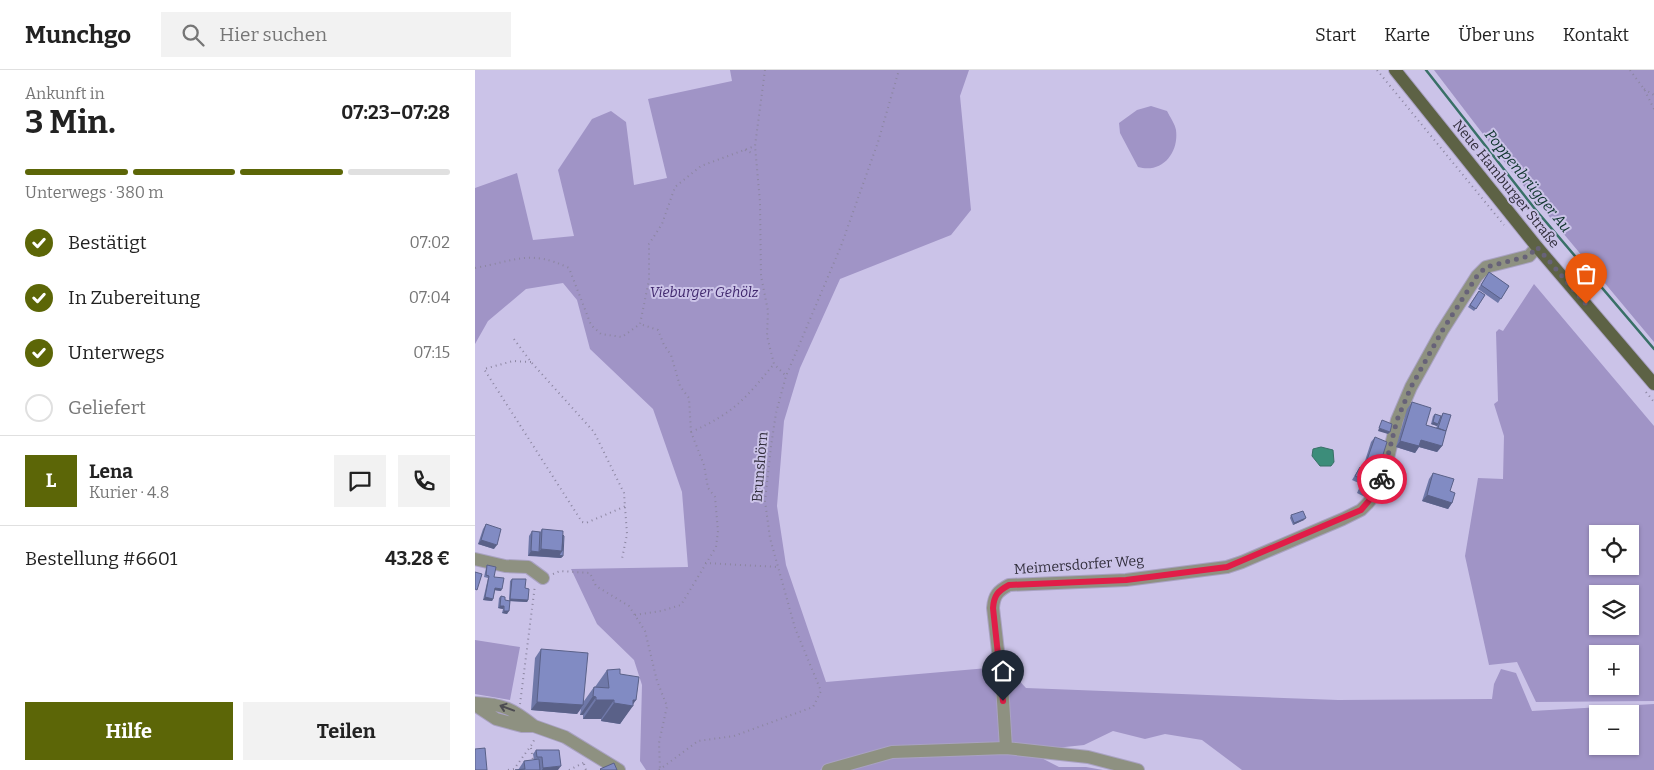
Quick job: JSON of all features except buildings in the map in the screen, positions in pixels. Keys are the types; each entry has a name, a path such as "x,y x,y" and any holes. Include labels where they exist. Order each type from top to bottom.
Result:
{"main road":[{"name":"Neue Hamburger Straße","path":"1395,70 1537,247 1654,384"}],"street":[{"name":"Meimersdorfer Weg","path":"1006,748 1002,685 993,608 994,600 1000,590 1009,585 1126,580 1227,567 1361,510 1378,490 1385,475 1392,439 1405,401 1442,331 1477,276 1486,267 1529,256 1537,247"},
{"path":"475,559 505,566 528,567 543,578"},
{"path":"475,704 502,705 519,714 536,727"},
{"path":"475,704 496,719 523,726 536,727 565,737 619,770"},
{"path":"828,770 892,752 1006,748 1088,758 1138,770"}],"path":[{"path":"765,70 755,146 760,202 761,276 768,311 767,336 774,364 787,376"},
{"name":"Brunshörn","path":"659,769 698,741 734,736 813,707 821,691 795,628 770,538 765,502 776,413 787,376 841,246 878,142 899,70"},
{"path":"1630,70 1644,89 1654,109"},
{"path":"1644,89 1654,95"},
{"path":"475,268 532,256 549,259 569,268 591,325 601,334 621,337 639,324 649,280 649,244 662,224 675,187 701,166 755,146"},
{"path":"745,150 755,155"},
{"path":"635,615 661,611 681,605 716,547 717,539 715,497 709,488 704,466 691,432 689,398 680,386 671,355 664,345 659,330 639,324"},
{"path":"514,339 531,362 594,432 624,493 627,534 622,560"},
{"path":"531,362 513,361 484,369 583,522 586,523 626,506"},
{"path":"691,432 720,419 741,404 774,364"},
{"path":"705,563 777,568"},
{"path":"519,714 533,587 543,578 560,571 590,573 596,586 629,606 645,632 657,681 667,706 659,743 659,769"},
{"path":"533,766 531,747 536,727"},
{"path":"508,770 514,769 531,747"},
{"path":"569,770 584,764 591,752"},
{"path":"584,764 586,770"}],"green space":[{"name":"Vieburger Gehölz","path":"730,70 969,70 960,96 971,210 951,235 840,279 800,368 784,421 777,506 786,565 826,682 988,668 1013,674 1026,688 1338,700 1492,699 1494,684 1501,669 1516,673 1532,711 1589,708 1589,755 1639,755 1639,705 1637,705 1654,704 1654,770 1242,770 1202,740 1165,734 1145,739 1113,731 1084,745 1046,749 1018,746 1059,767 1086,767 1103,770 831,770 830,767 820,770 646,770 640,761 642,685 634,660 597,624 571,569 688,567 682,492 653,409 590,349 577,300 563,283 526,289 488,321 475,344 475,188 517,173 533,240 574,236 558,170 592,119 611,111 626,122 634,185 667,178 648,99 732,81"},
{"path":"1434,70 1654,70 1654,342 1512,172"},
{"path":"1151,106 1167,111 1176,130 1175,146 1172,154 1161,164 1147,168 1138,167 1120,133 1119,123 1137,110"},
{"path":"1534,284 1654,426 1654,701 1536,702 1517,662 1489,665 1465,556 1478,478 1503,479 1504,436 1494,404 1498,401 1496,332 1499,329 1503,331"},
{"path":"475,640 520,647 510,700 475,694"}],"shaded area":[{"path":"1321,447 1333,450 1334,462 1331,466 1320,466 1312,456 1313,449"}],"waterway":[{"name":"Poppenbrügger Au","path":"1426,70 1535,209 1654,349"}],"way so far":[{"path":"1382,479 1385,475 1397,420 1411,387 1442,331 1477,276 1486,267 1529,256 1537,247 1586,304"}],"route":[{"path":"1003,701 993,608 996,594 1000,590 1009,585 1126,580 1166,573 1227,567 1361,510 1378,490 1382,479"}]}
